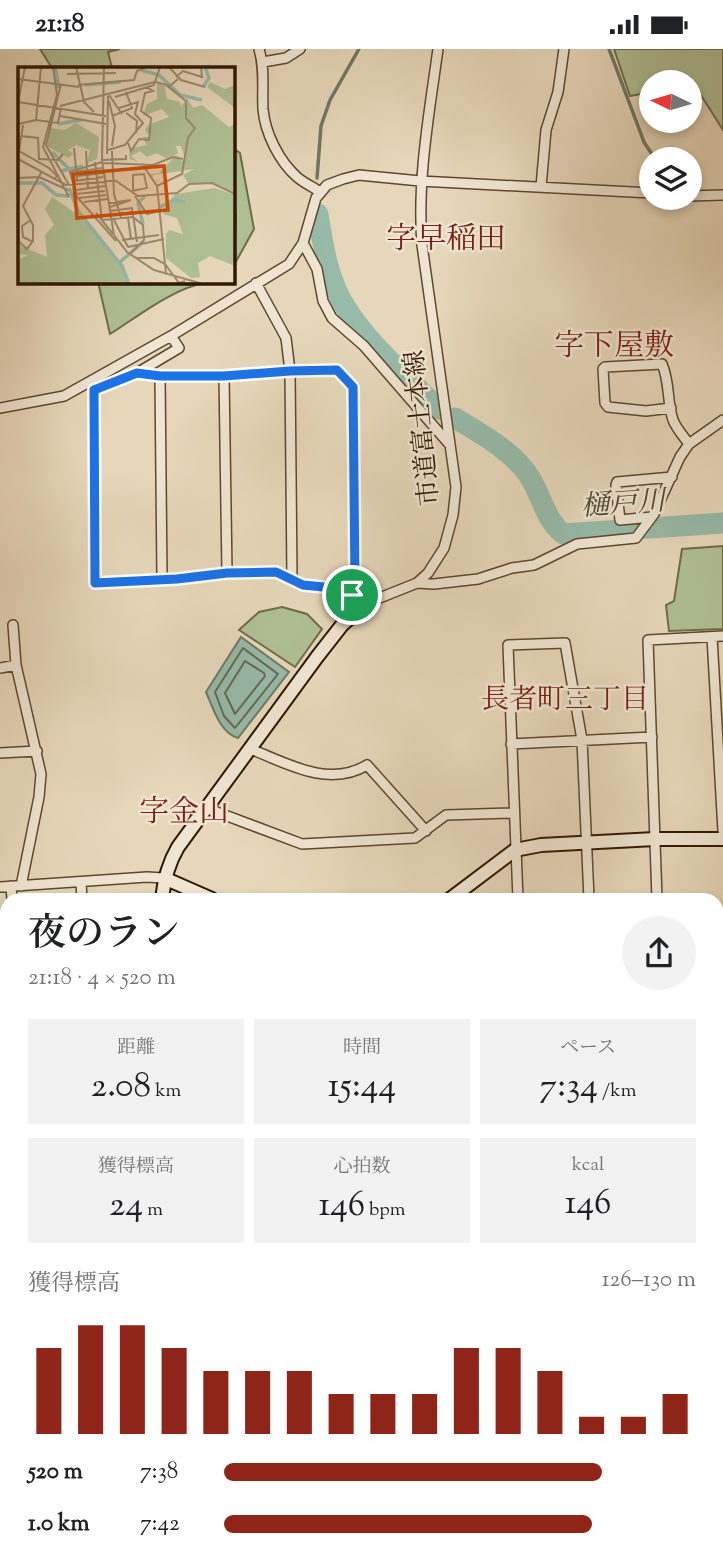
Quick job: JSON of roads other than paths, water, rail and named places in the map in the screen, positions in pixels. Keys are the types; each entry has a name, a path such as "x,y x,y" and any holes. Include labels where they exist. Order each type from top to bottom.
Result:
{"street":[{"path":"259,49 263,62 264,121 272,141 285,163 298,177 320,192"},
{"path":"263,62 286,58 300,49"},
{"name":"市道富士本線","path":"163,893 168,864 178,847 342,625 372,601 417,583 438,561 450,533 456,487 422,245 420,181 438,49"},
{"path":"541,187 546,130 558,92 564,49"},
{"path":"0,408 64,396 289,264 303,243 316,198 327,185 359,175 420,181 639,192"},
{"path":"702,195 723,195"},
{"path":"303,243 317,269 323,301 332,318 364,346 450,446"},
{"path":"256,283 286,338 290,371 292,578"},
{"path":"171,335 179,348 137,373 94,390 95,583 276,572 303,585 334,588 352,595 360,609"},
{"path":"671,408 646,411 608,407 605,403 603,369 662,364 671,408 673,421 689,444"},
{"path":"137,373 160,376 224,376 337,370 353,387 355,583 352,595"},
{"path":"160,376 162,579"},
{"path":"224,376 227,573"},
{"path":"417,583 434,584 478,579 512,568 534,565 577,544 636,538 650,520 689,444 723,420"},
{"path":"650,520 620,520 617,482 671,477"},
{"path":"13,625 16,665 41,773 39,797 14,893"},
{"path":"657,893 648,640 723,636"},
{"path":"712,637 723,831"},
{"path":"518,893 508,645 565,643 582,740 589,893"},
{"path":"0,667 16,665"},
{"path":"511,744 652,737"},
{"path":"251,749 310,774 354,773 367,765 426,831"},
{"path":"0,753 37,751"},
{"path":"206,808 302,844 415,838 446,815 514,813"},
{"path":"458,893 515,850 586,842 723,839"},
{"path":"0,887 147,877 164,878 198,893"},
{"path":"81,882 82,893"}],"water":[{"path":"241,637 289,672 238,738 226,731 206,692"}],"waterway":[{"name":"樋戸川","path":"317,178 321,126 330,100 359,49"},
{"path":"609,49 647,147"},
{"name":"樋戸川","path":"318,214 331,274 346,308 377,348 438,409"},
{"name":"樋戸川","path":"455,418 497,444 516,460 531,479 552,522 563,534 723,523"}],"district":[{"name":"字早稲田","path":"446,238"},
{"name":"字下屋敷","path":"614,345"},
{"name":"長者町三丁目","path":"565,698"},
{"name":"字金山","path":"184,811"}]}
